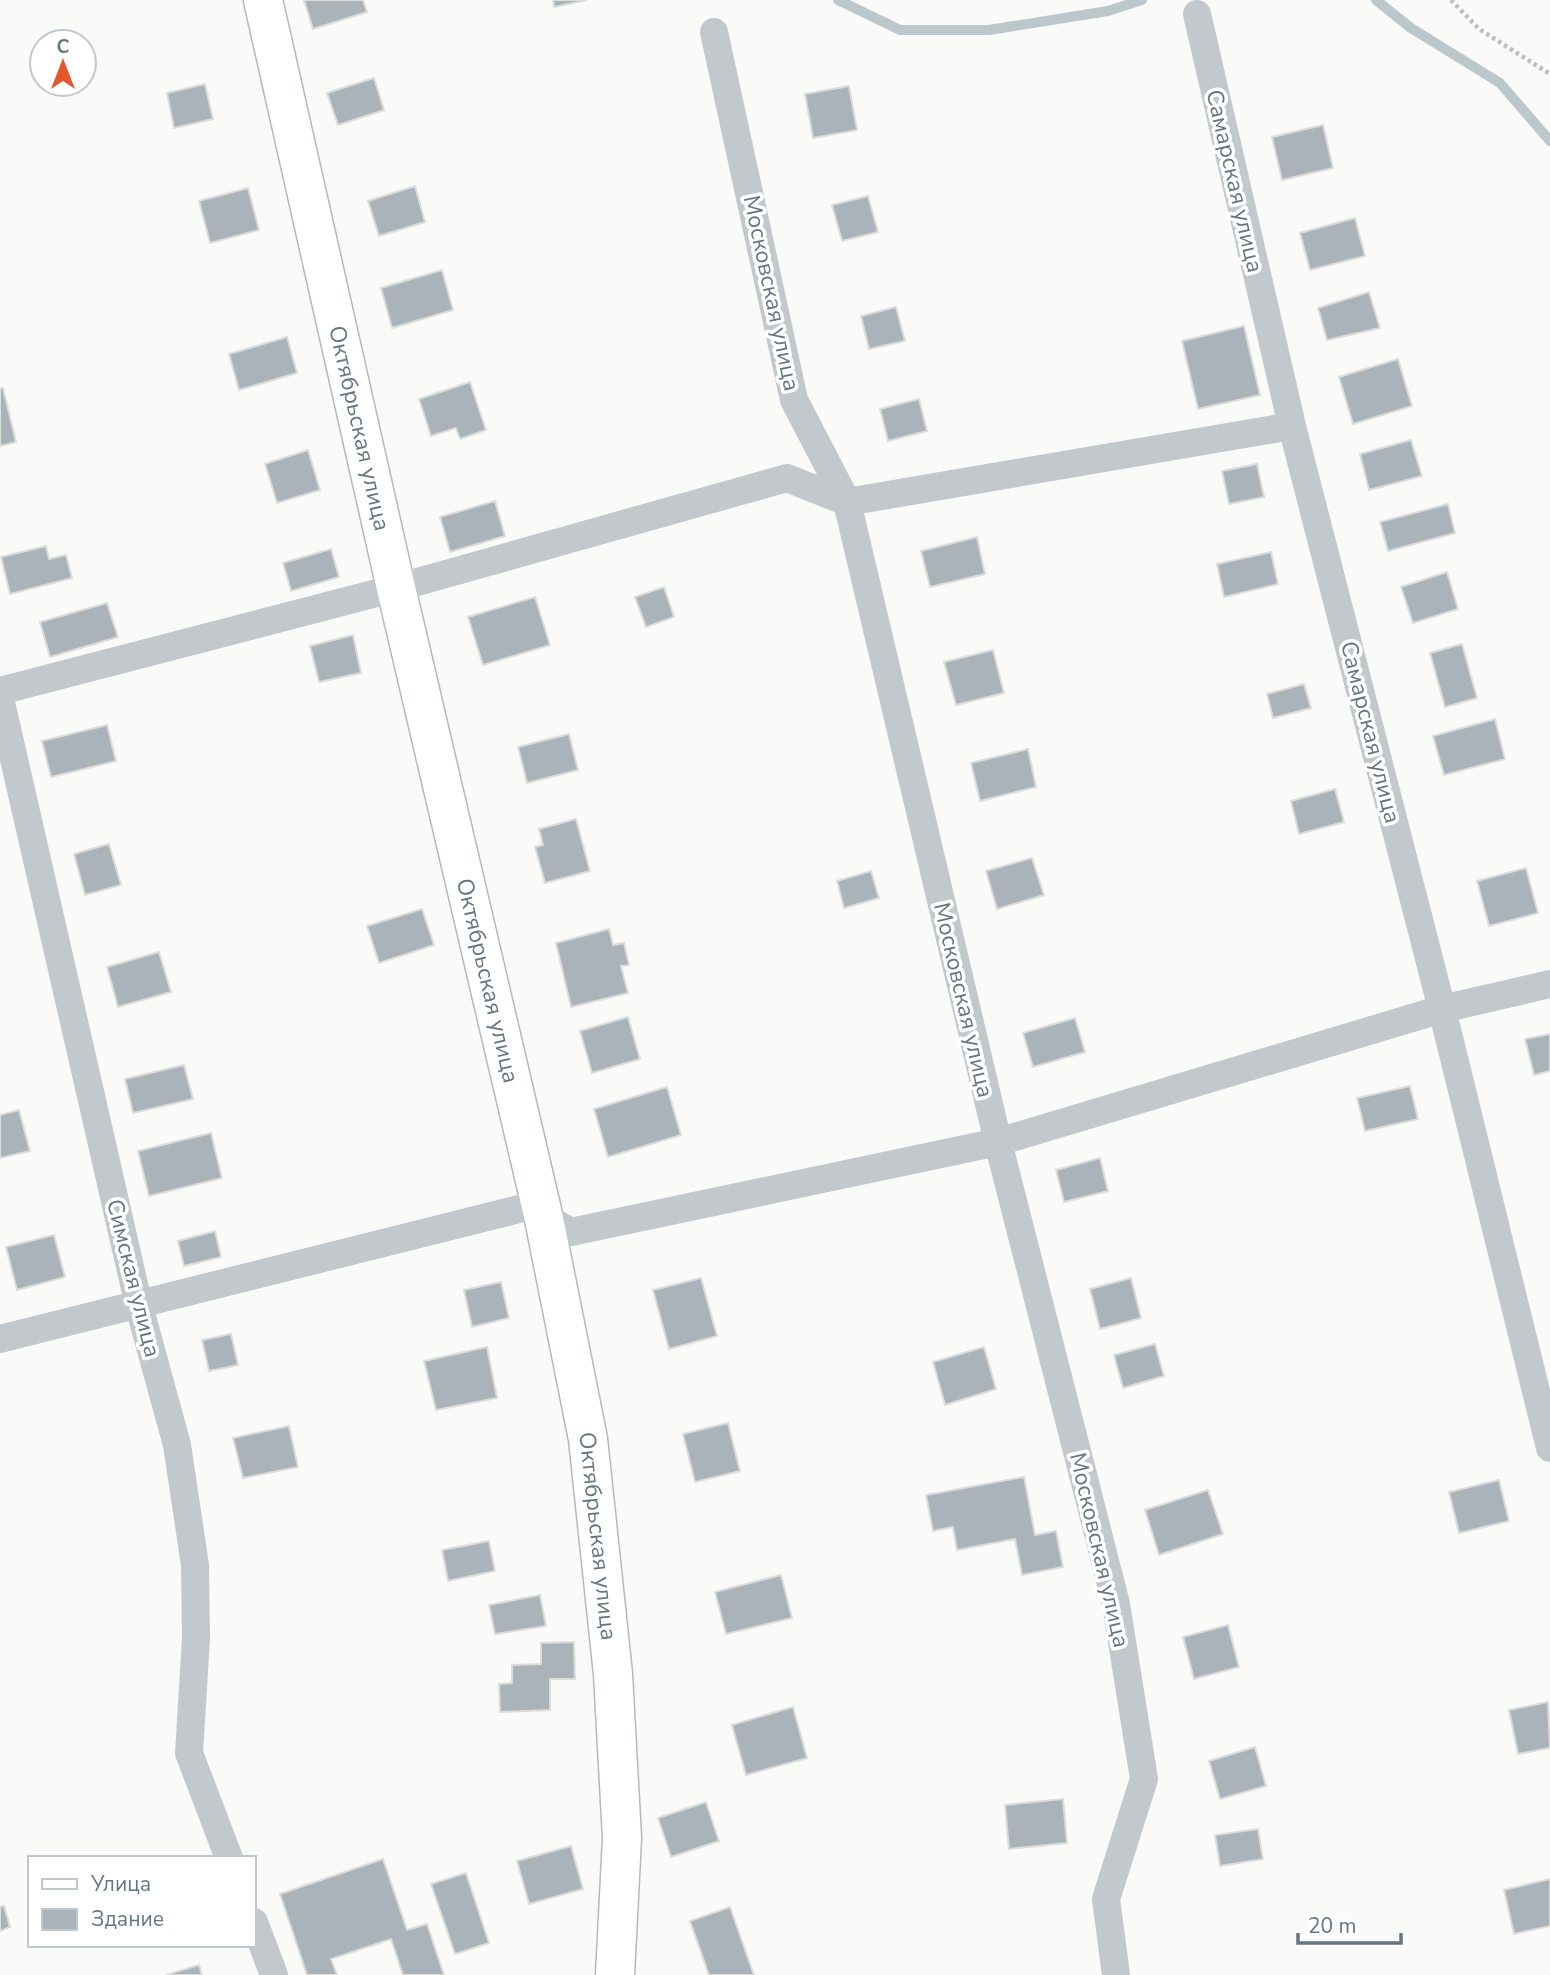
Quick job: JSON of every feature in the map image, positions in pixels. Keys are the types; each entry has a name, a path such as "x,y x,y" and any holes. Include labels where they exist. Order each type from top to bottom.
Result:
{"main road":[{"name":"Октябрьская улица","path":"263,0 396,588 544,1219 588,1439 613,1674 622,1838 615,1975"}],"street":[{"name":"Самарская улица","path":"1197,14 1292,426 1442,1009 1550,1448"},
{"name":"Московская улица","path":"714,32 794,400 846,502 998,1142 1116,1604 1144,1779 1106,1899 1116,1975"},
{"path":"0,691 396,588 787,478 846,502 1292,426"},
{"name":"Симская улица","path":"0,698 139,1306 177,1445 195,1565 196,1639 189,1753 228,1856"},
{"path":"0,1339 527,1208 571,1232 998,1142 1442,1009 1550,984"},
{"path":"256,1927 274,1975"}],"path":[{"path":"1451,0 1479,29 1550,74"}],"building":[{"path":"304,0 363,0 367,12 313,29"},
{"path":"553,0 587,0 554,7"},
{"path":"374,78 384,110 338,125 327,93"},
{"path":"205,84 213,119 174,128 167,93"},
{"path":"849,86 857,130 813,138 805,94"},
{"path":"1323,125 1333,168 1282,180 1272,137"},
{"path":"415,186 425,222 379,236 368,201"},
{"path":"248,188 259,230 210,243 199,201"},
{"path":"868,196 878,232 842,241 832,205"},
{"path":"1355,218 1365,256 1310,270 1300,233"},
{"path":"442,270 453,310 392,328 381,288"},
{"path":"1369,292 1380,328 1327,340 1318,308"},
{"path":"896,307 905,341 869,349 861,316"},
{"path":"1244,326 1260,395 1198,409 1182,341"},
{"path":"287,337 297,373 239,390 229,354"},
{"path":"1398,359 1412,406 1353,424 1339,377"},
{"path":"470,382 486,430 460,439 456,428 431,436 419,399"},
{"path":"0,388 3,388 16,442 0,446"},
{"path":"919,399 927,431 888,441 880,409"},
{"path":"1411,440 1422,476 1369,490 1360,454"},
{"path":"308,450 320,490 277,503 265,464"},
{"path":"1257,464 1264,497 1229,504 1222,471"},
{"path":"495,501 505,536 450,552 440,517"},
{"path":"1448,504 1455,533 1388,551 1380,522"},
{"path":"977,537 985,574 930,587 921,551"},
{"path":"46,546 49,559 66,555 72,578 10,594 1,557"},
{"path":"331,549 339,577 291,591 283,563"},
{"path":"1271,552 1278,584 1224,597 1217,564"},
{"path":"1447,572 1458,609 1413,623 1401,587"},
{"path":"664,587 674,617 646,627 635,597"},
{"path":"535,597 550,645 483,665 468,617"},
{"path":"107,603 118,637 50,657 40,622"},
{"path":"353,635 361,673 319,682 310,646"},
{"path":"1462,644 1477,698 1445,707 1430,653"},
{"path":"993,650 1004,693 956,705 944,662"},
{"path":"1304,684 1311,708 1273,718 1267,694"},
{"path":"1495,719 1505,759 1444,775 1433,736"},
{"path":"107,725 116,761 51,777 42,741"},
{"path":"569,734 578,770 527,783 518,747"},
{"path":"1028,749 1036,787 980,801 971,763"},
{"path":"1335,789 1344,822 1299,834 1291,801"},
{"path":"576,819 590,871 545,883 535,847 543,845 539,829"},
{"path":"109,844 121,885 85,895 74,854"},
{"path":"1032,858 1044,895 997,909 986,871"},
{"path":"1526,868 1538,913 1489,926 1477,881"},
{"path":"871,871 879,898 844,908 837,881"},
{"path":"422,909 434,945 379,963 367,926"},
{"path":"609,929 613,945 624,943 629,965 621,966 628,993 571,1007 556,943"},
{"path":"159,952 171,992 118,1007 107,967"},
{"path":"628,1017 640,1059 592,1073 580,1031"},
{"path":"1075,1018 1085,1052 1033,1067 1023,1033"},
{"path":"1550,1034 1550,1071 1534,1075 1525,1039"},
{"path":"184,1065 193,1099 133,1113 125,1079"},
{"path":"1410,1086 1418,1119 1365,1131 1357,1098"},
{"path":"667,1087 681,1135 608,1157 594,1109"},
{"path":"19,1110 30,1151 0,1158 0,1115"},
{"path":"211,1133 222,1178 149,1196 138,1151"},
{"path":"1100,1158 1108,1191 1064,1202 1056,1170"},
{"path":"215,1231 221,1257 184,1266 178,1241"},
{"path":"54,1235 65,1277 17,1290 6,1247"},
{"path":"701,1278 717,1336 669,1349 653,1290"},
{"path":"1131,1278 1141,1318 1100,1329 1090,1289"},
{"path":"501,1282 509,1318 472,1327 464,1290"},
{"path":"231,1334 238,1365 209,1371 202,1340"},
{"path":"1155,1344 1164,1376 1123,1388 1114,1355"},
{"path":"487,1347 497,1398 436,1410 424,1361"},
{"path":"984,1347 996,1389 945,1405 933,1362"},
{"path":"728,1423 740,1471 695,1482 683,1434"},
{"path":"289,1426 298,1467 243,1478 233,1438"},
{"path":"1024,1477 1035,1535 1056,1531 1063,1567 1022,1575 1015,1539 957,1550 953,1527 933,1531 926,1495"},
{"path":"1499,1480 1509,1521 1459,1533 1449,1492"},
{"path":"1208,1490 1223,1534 1159,1555 1145,1510"},
{"path":"489,1541 495,1571 448,1581 442,1550"},
{"path":"781,1575 792,1618 726,1634 715,1592"},
{"path":"540,1595 546,1626 495,1634 489,1605"},
{"path":"1228,1625 1239,1667 1194,1679 1183,1637"},
{"path":"574,1642 575,1679 550,1679 550,1710 500,1712 499,1684 512,1683 512,1665 541,1664 541,1643"},
{"path":"1548,1702 1550,1748 1518,1754 1509,1710"},
{"path":"793,1707 807,1758 746,1775 732,1725"},
{"path":"1255,1747 1266,1786 1220,1799 1209,1761"},
{"path":"1063,1799 1067,1843 1009,1849 1005,1805"},
{"path":"706,1802 719,1841 671,1857 658,1818"},
{"path":"1258,1829 1263,1859 1220,1866 1215,1835"},
{"path":"571,1846 583,1889 529,1904 517,1861"},
{"path":"383,1859 407,1930 427,1924 444,1975 403,1975 391,1939 331,1959 337,1975 307,1975 280,1894"},
{"path":"466,1873 489,1943 455,1954 431,1884"},
{"path":"1550,1879 1550,1926 1514,1934 1504,1890"},
{"path":"4,1906 10,1927 0,1931 0,1907"},
{"path":"730,1907 754,1975 709,1975 690,1921"},
{"path":"199,1965 202,1975 166,1975"}],"waterway":[{"path":"838,0 900,30 989,30 1108,11 1142,0"},
{"path":"1376,0 1411,28 1500,83 1550,141"}]}
